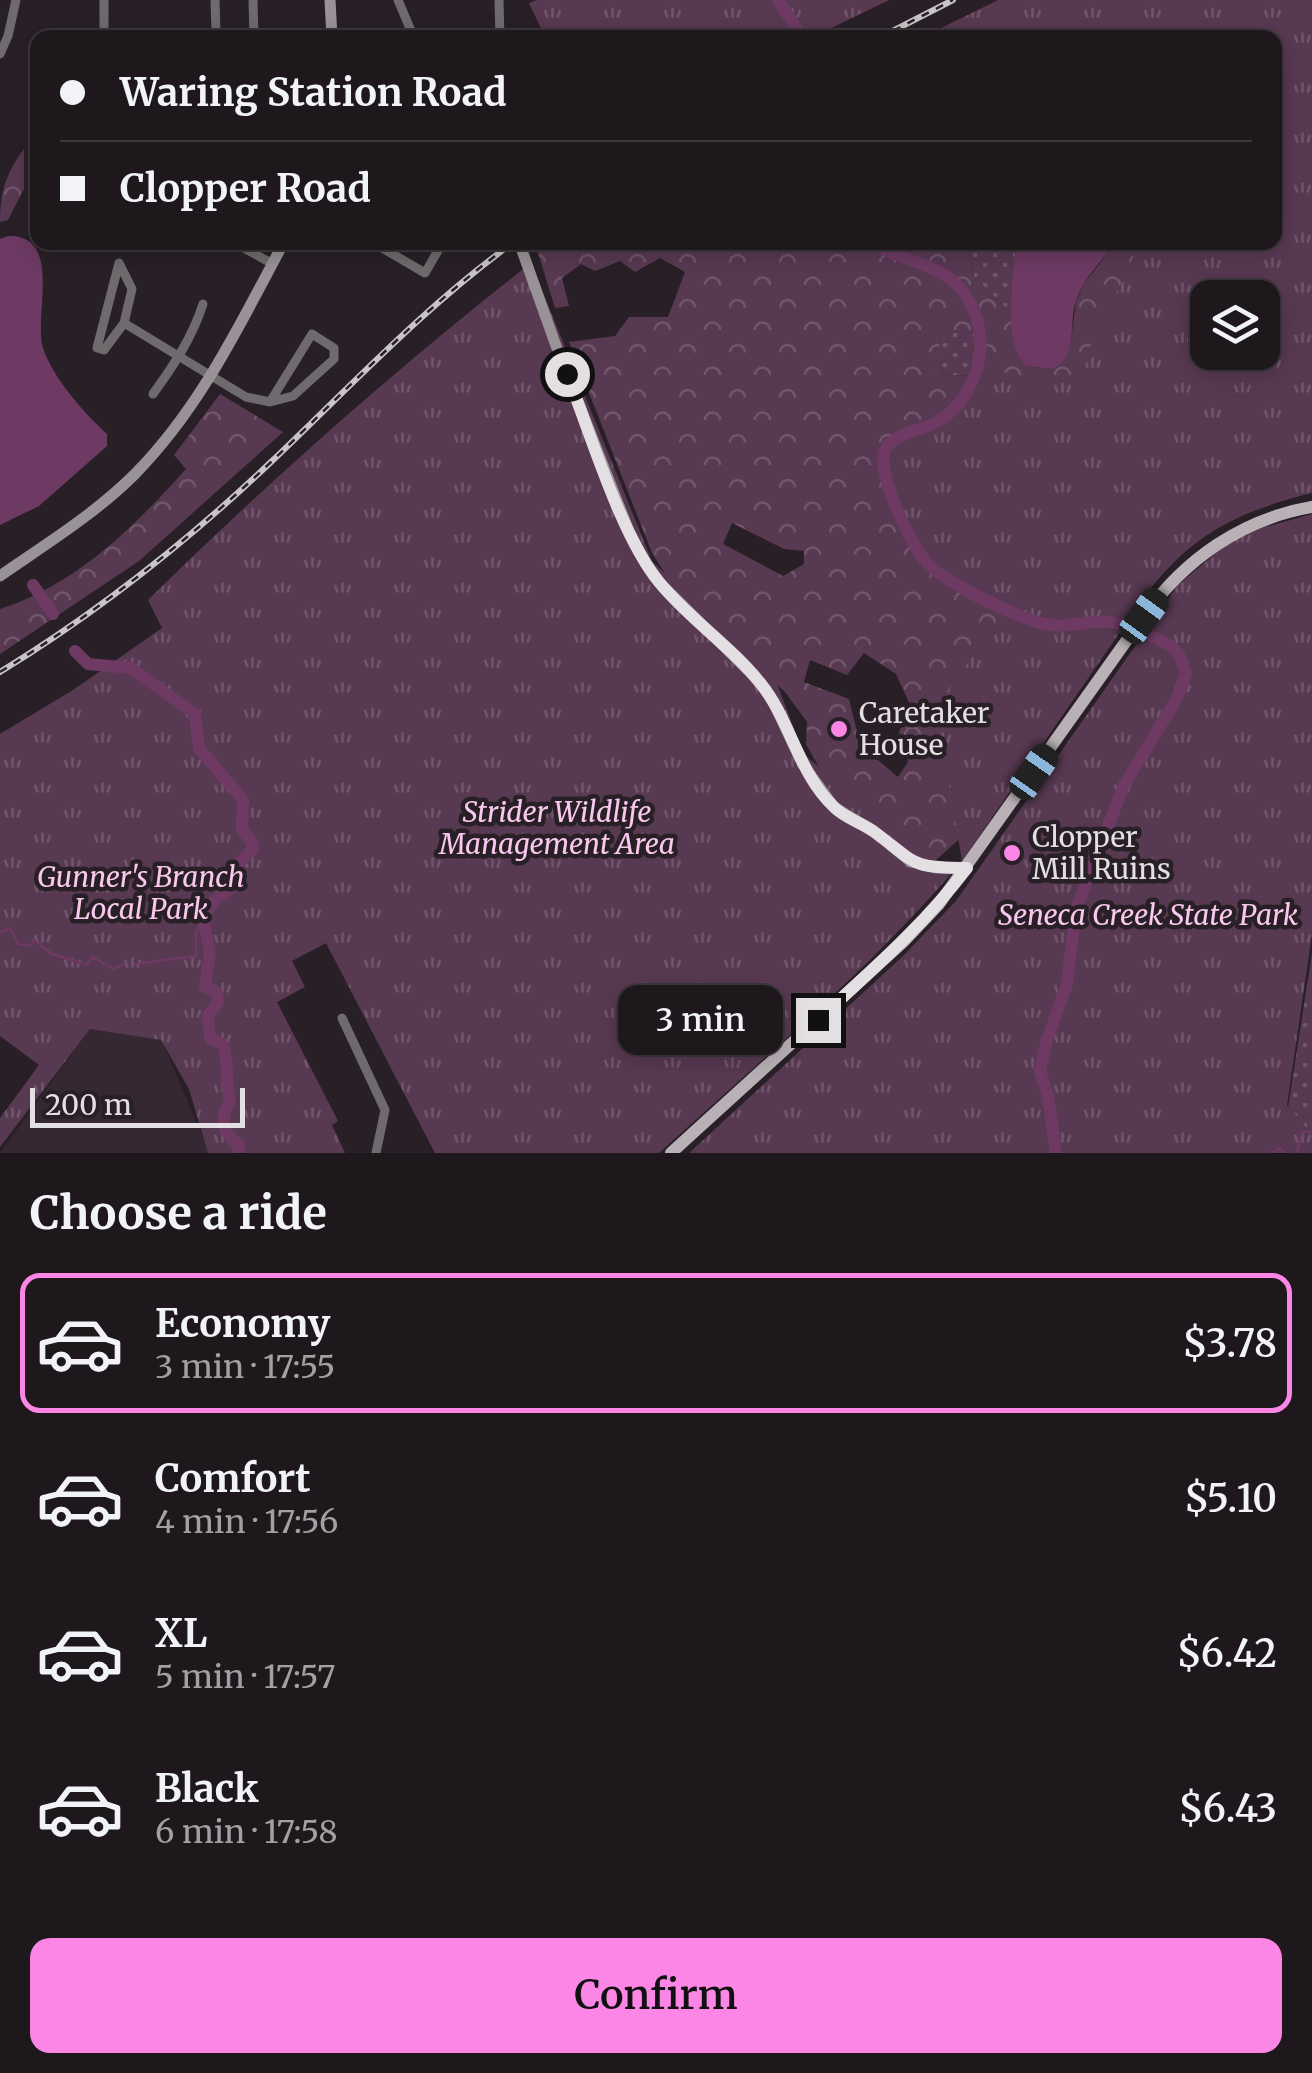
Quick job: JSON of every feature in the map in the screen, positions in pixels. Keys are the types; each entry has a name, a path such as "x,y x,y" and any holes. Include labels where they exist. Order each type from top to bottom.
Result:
{"main road":[{"path":"671,1153 904,942 939,904 1144,616 1176,577 1238,530 1312,506"}],"street":[{"path":"0,54 16,0"},
{"path":"104,0 104,30"},
{"path":"215,0 216,30"},
{"path":"253,0 254,30"},
{"path":"330,0 332,30"},
{"path":"398,0 411,30"},
{"path":"498,0 500,30"},
{"path":"253,250 272,264"},
{"path":"0,576 98,508 174,430 213,374 280,250"},
{"path":"386,250 425,273 438,250"},
{"path":"523,250 629,531 653,574 761,684 802,763 834,807 911,862 936,868 967,868"},
{"path":"120,263 132,289 124,323 104,350 97,348 120,263"},
{"path":"153,394 180,356 203,304"},
{"path":"124,323 246,397 270,402 293,396 334,358 334,348 312,334 270,402"},
{"path":"342,1018 382,1099 384,1122 376,1153"}],"shaded area":[{"path":"0,239 25,239 30,250 37,250 43,280 43,348 70,394 107,434 107,446 39,506 0,525"},
{"path":"1015,250 1110,250 1078,295 1069,349 1052,369 1026,366 1018,355 1011,325"},
{"path":"90,1029 162,1040 209,1153 0,1153"}],"green space":[{"path":"889,0 827,30 542,30 529,3"},
{"name":"Seneca Creek State Park","path":"998,0 1312,0 1312,493 1240,517 1182,555 1147,593 962,861 936,706 1004,614 916,557 877,447 899,426 939,418 977,368 1080,385 1091,345 1137,250 1282,250 1282,30 937,30"},
{"path":"24,149 24,189 8,220 0,222 5,183"},
{"path":"537,250 969,250 974,277 1012,314 1012,332 1026,366 1052,369 1071,340 1076,301 1084,284 1110,250 1244,250 1221,280 1190,280 1190,370 1198,370 1171,562 978,822 936,860 917,859 832,791 806,744 807,722 785,692 676,591 652,553 569,342 615,336 629,317 668,317 685,272 660,258 635,272 620,261 595,271 581,264 562,278 569,306 555,308","holes":["941,333 980,333 982,353 974,376 935,374","732,523 784,549 804,551 804,564 783,576 723,544","864,653 896,674 911,707 899,732 908,762 898,777 878,760 867,757 849,699 804,682 810,660 847,675"]},
{"path":"969,250 1016,250 1012,314 974,277"},
{"name":"Strider Wildlife Management Area","path":"531,263 652,561 775,678 803,753 929,866 962,861 854,976 659,1153 435,1153 326,943 292,961 305,987 277,1002 338,1121 332,1125 345,1153 208,1153 189,1089 161,1040 90,1029 0,1147 0,1118 39,1065 0,1036 0,734 73,690 162,628 148,600 335,426"},
{"path":"941,332 980,333 982,353 975,376 934,374"},
{"path":"220,394 283,432 139,561 0,654 0,609 54,585 124,533 186,469 174,455"},
{"name":"Seneca Creek State Park","path":"1312,514 1312,934 1287,1105 1312,1134 1312,1153 689,1153 903,956 956,901 1178,585 1228,543 1258,529"},
{"path":"1312,953 1312,1153 1281,1153"}],"waterway":[{"path":"778,0 798,30"},
{"path":"886,250 950,279 971,304 978,322 979,358 966,393 940,420 891,442 883,458 896,507 921,555 938,572 968,591 1037,622 1058,626 1110,622 1147,634 1178,653 1186,674 1176,700 1124,785 1076,910 1067,984 1040,1071 1048,1096 1056,1153"},
{"path":"33,585 53,614"},
{"path":"75,651 88,664 131,668 195,714 199,748 243,800 242,830 253,849 239,863 238,883 215,900 203,917 210,953 205,987 217,993 218,1003 208,1015 210,1039 223,1044 225,1051 230,1100 224,1125 239,1145 238,1153"},
{"path":"136,964 196,956 196,931 202,924"},
{"path":"0,932 10,928 18,944 30,946 34,940 52,954 87,965 93,957 113,969 124,964"},
{"path":"1297,1153 1302,1132 1312,1132"},
{"path":"1272,1153 1280,1148 1284,1153"}],"railway":[{"path":"895,30 953,0"},
{"path":"0,672 72,625 175,547 271,462 419,320 503,250"}],"place":[{"name":"Caretaker House","path":"839,729"},
{"name":"Clopper Mill Ruins","path":"1012,853"}],"route":[{"path":"567,374 629,531 646,564 674,598 761,684 802,763 827,799 911,862 936,868 967,868 904,942 818,1020"}],"park label":[{"name":"Gunner's Branch Local Park","path":"141,893"}]}
